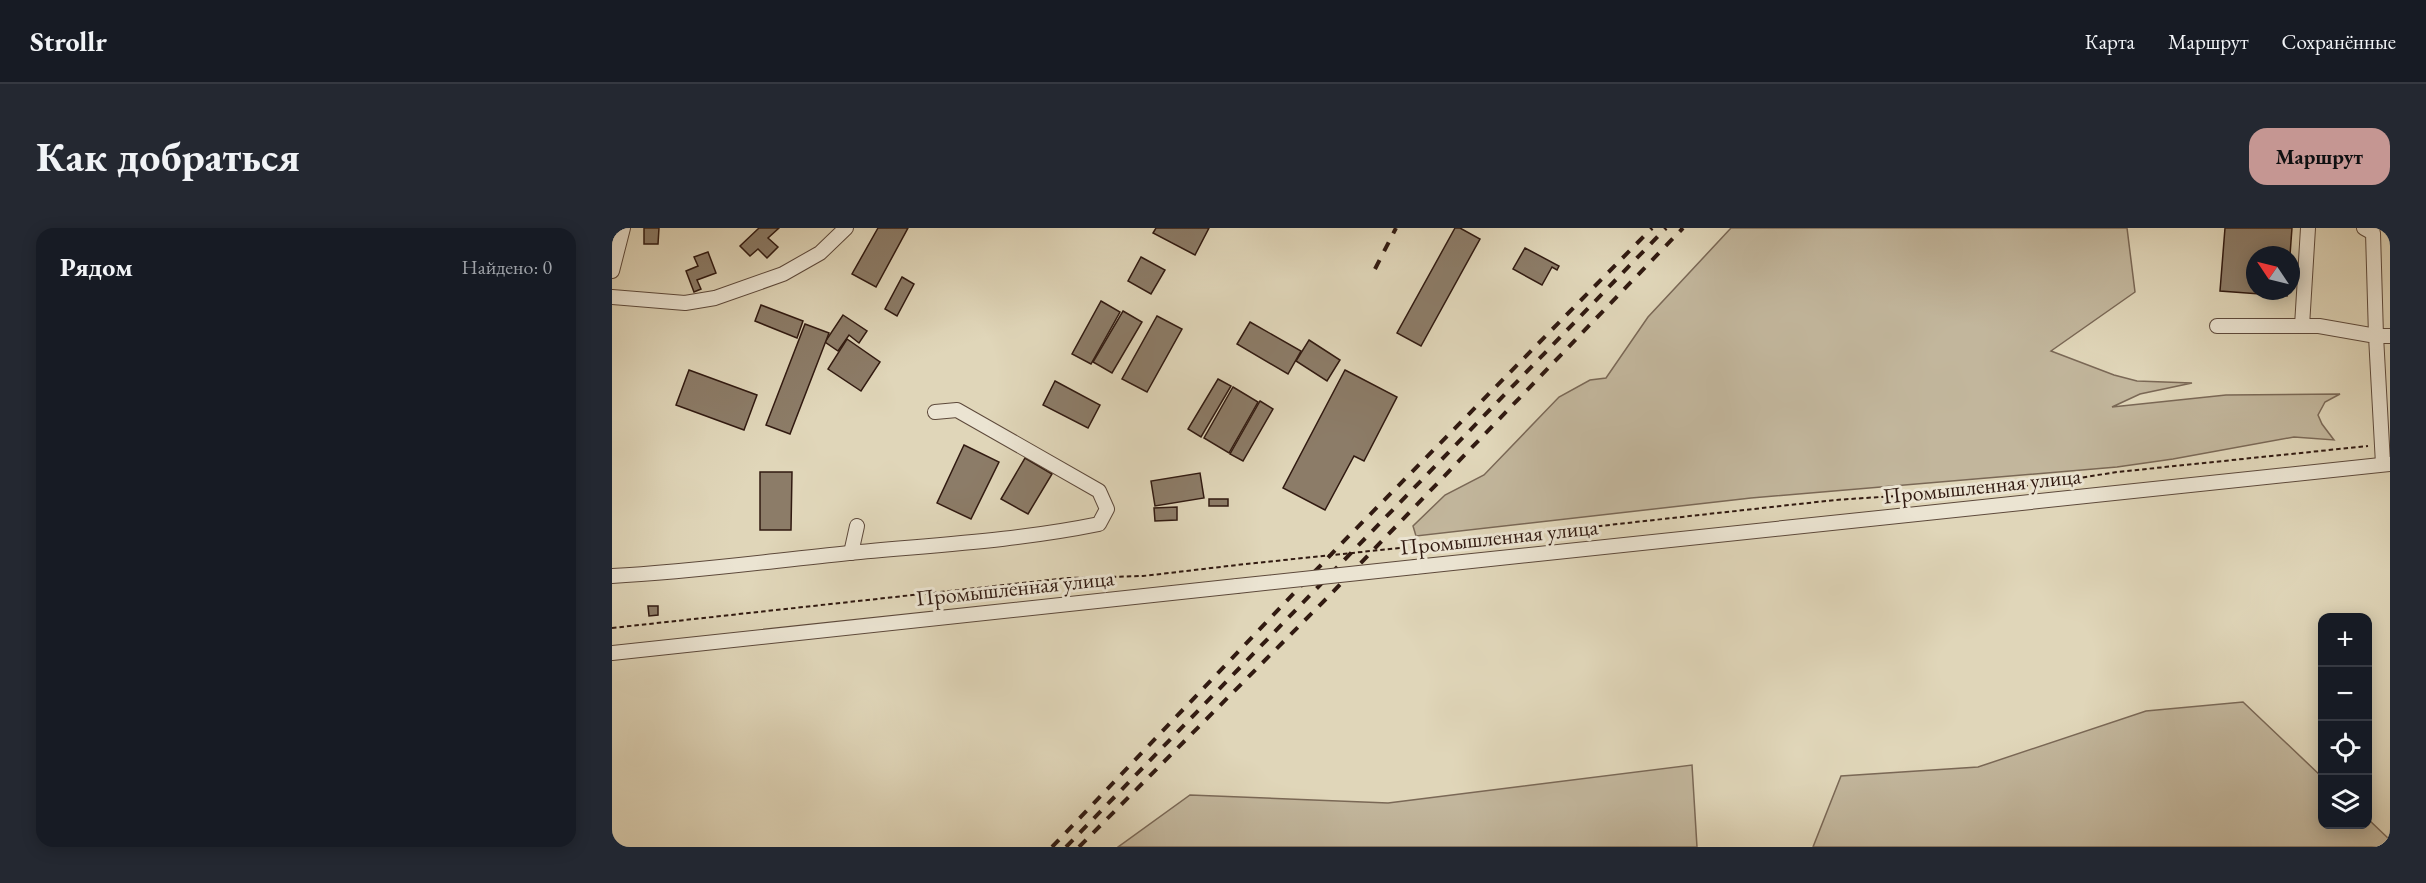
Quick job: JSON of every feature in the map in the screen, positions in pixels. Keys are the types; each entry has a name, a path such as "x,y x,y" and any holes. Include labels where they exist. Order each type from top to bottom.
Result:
{"street":[{"path":"612,271 615,248 623,228"},
{"path":"612,297 685,303 716,298 783,274 820,253 846,228"},
{"path":"2302,326 2308,228"},
{"path":"2374,230 2383,336 2382,444 2386,464"},
{"path":"2217,326 2319,326 2383,336"},
{"path":"612,576 675,573 850,553 1031,537 1099,524 1107,509 1099,491 957,410 935,412"},
{"name":"Промышленная улица","path":"612,653 2386,464"},
{"path":"850,553 857,526"}],"path":[{"path":"612,628 1047,580 1143,576 1835,500 2016,488 2117,472 2382,444"}],"shaded area":[{"path":"1731,228 2127,228 2135,292 2051,351 2114,375 2137,381 2192,383 2140,394 2112,407 2226,395 2340,394 2325,402 2318,415 2334,440 2294,437 2117,467 1751,498 1416,536 1413,526 1445,495 1484,475 1559,397 1590,380 1606,378 1648,317"},
{"path":"2243,702 2318,773 2318,829 2372,829 2372,823 2390,840 2390,847 1813,847 1841,776 1978,767 2146,711"},
{"path":"1692,765 1697,847 1118,847 1190,795 1388,803"}],"building":[{"path":"644,228 659,228 658,244 644,244"},
{"path":"759,228 779,228 768,238 778,247 767,258 758,249 750,256 740,246"},
{"path":"878,228 908,228 876,287 852,274"},
{"path":"1156,228 1209,228 1195,255 1153,233"},
{"path":"1455,228 1460,228 1480,239 1421,346 1397,333"},
{"path":"2225,228 2292,228 2291,246 2246,246 2246,293 2220,291"},
{"path":"1525,248 1559,266 1557,270 1552,267 1542,285 1513,269"},
{"path":"708,252 716,273 697,280 701,289 694,292 686,271 698,266 694,257"},
{"path":"1141,257 1165,270 1151,294 1128,281"},
{"path":"902,277 914,284 897,316 885,309"},
{"path":"1101,301 1120,312 1091,364 1072,354"},
{"path":"761,305 803,321 797,338 755,321"},
{"path":"1123,311 1142,322 1112,373 1093,362"},
{"path":"843,315 867,331 859,343 849,335 838,351 825,342"},
{"path":"1157,316 1182,329 1147,392 1122,379"},
{"path":"1250,322 1301,351 1288,374 1237,344"},
{"path":"805,324 829,333 790,434 766,425"},
{"path":"847,339 880,362 861,391 828,369"},
{"path":"1309,340 1340,360 1327,381 1296,361"},
{"path":"689,370 757,395 744,430 676,405"},
{"path":"1345,370 1397,397 1364,461 1354,456 1325,510 1283,488"},
{"path":"1218,379 1231,386 1201,437 1188,429"},
{"path":"1055,381 1100,405 1088,428 1043,405"},
{"path":"1233,387 1258,402 1229,453 1204,438"},
{"path":"1260,401 1273,409 1243,461 1230,454"},
{"path":"964,445 999,462 971,519 937,503"},
{"path":"1025,458 1052,474 1028,514 1001,499"},
{"path":"760,472 792,472 791,530 760,530"},
{"path":"1200,473 1204,498 1155,506 1151,481"},
{"path":"1209,499 1228,499 1228,506 1209,506"},
{"path":"1177,507 1177,520 1155,521 1154,508"},
{"path":"648,606 658,606 658,615 649,616"}],"railway":[{"path":"1375,269 1396,228"},
{"path":"1052,847 1340,545 1652,228"},
{"path":"1066,847 1666,228"},
{"path":"1079,847 1329,596 1683,228"}]}
